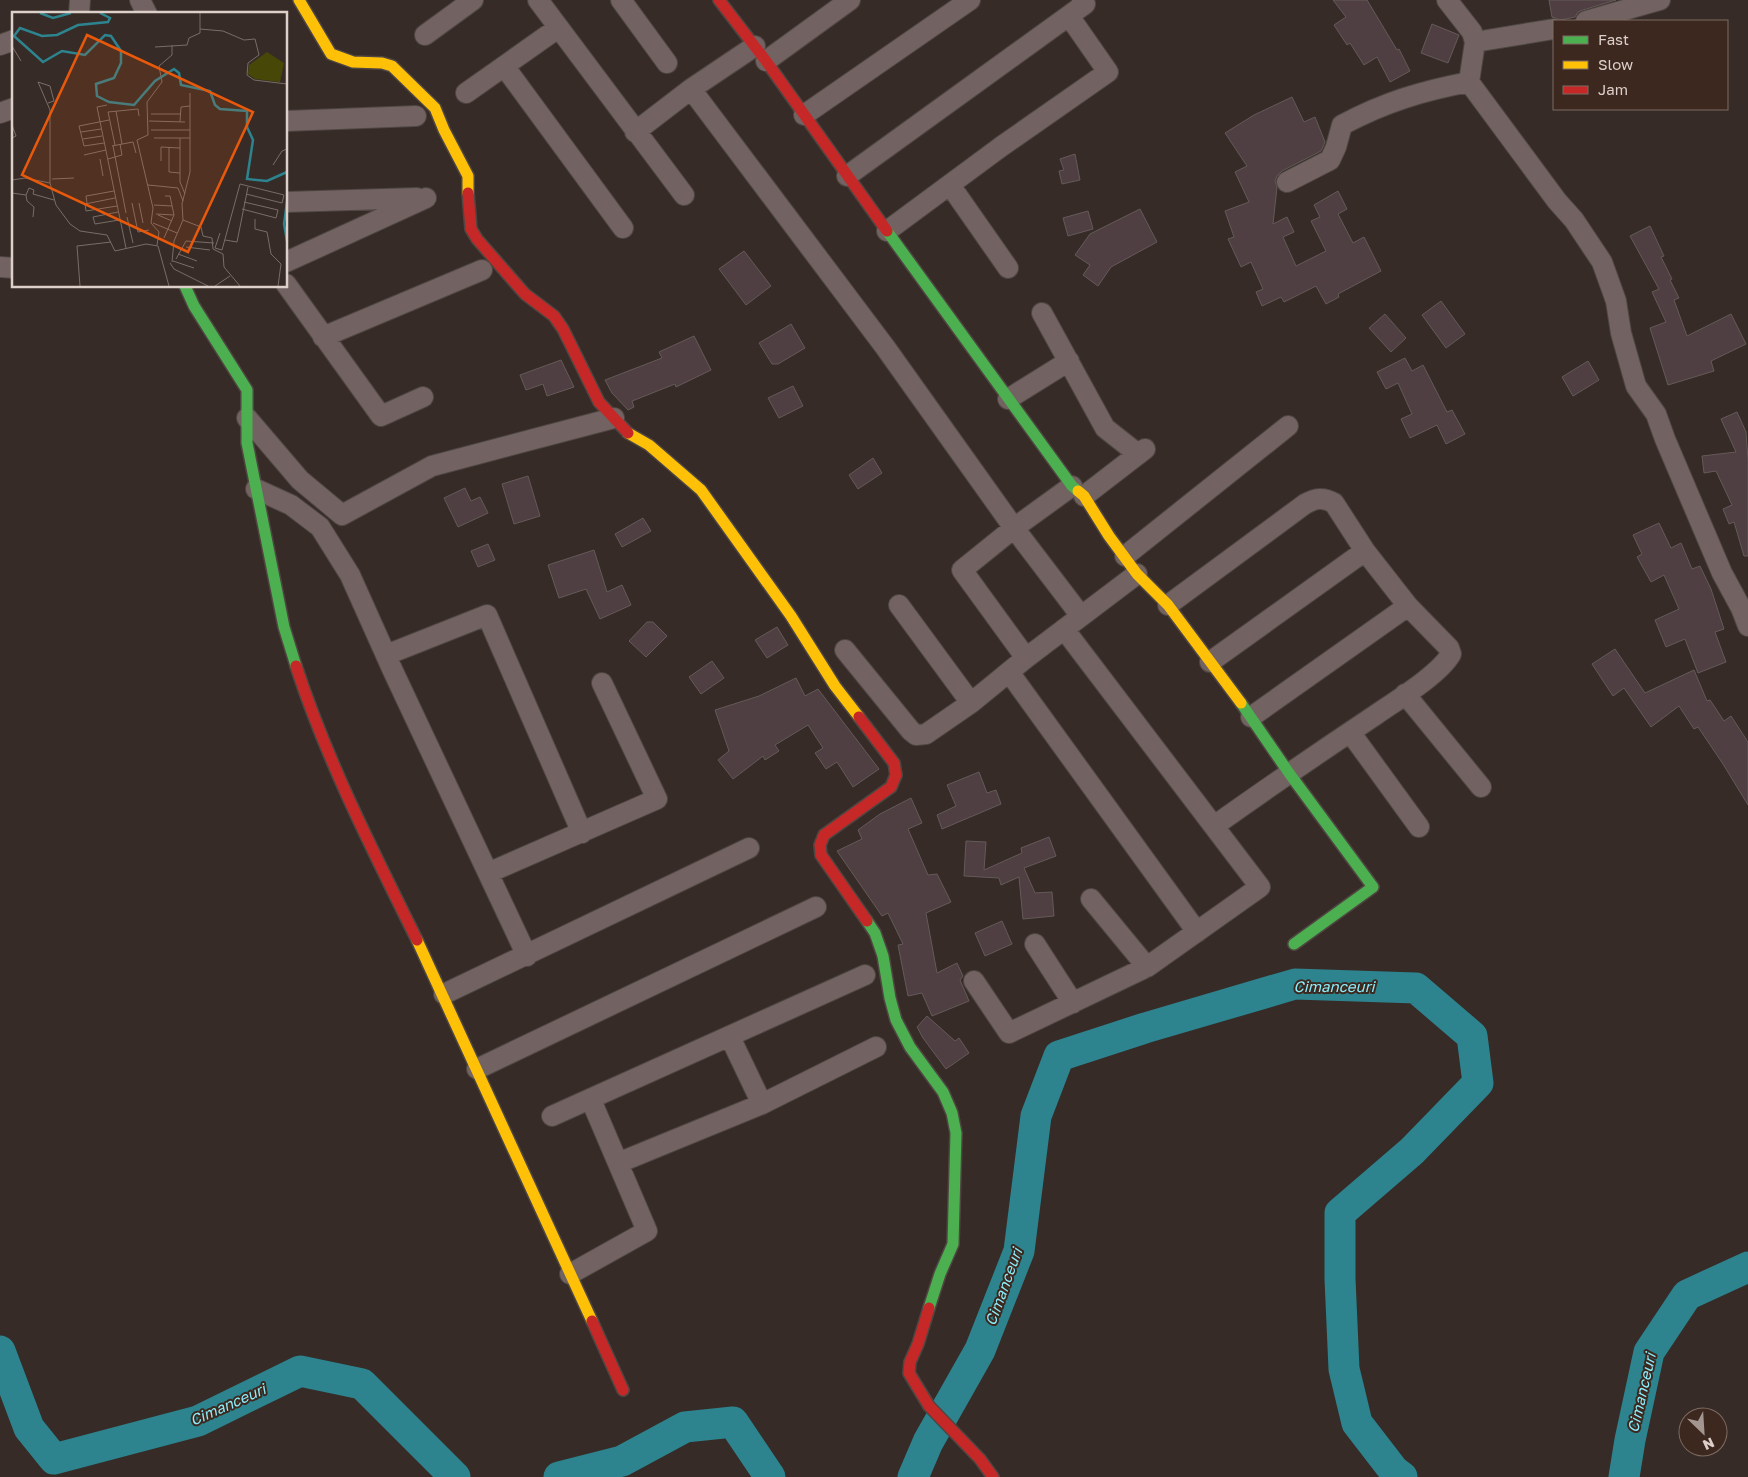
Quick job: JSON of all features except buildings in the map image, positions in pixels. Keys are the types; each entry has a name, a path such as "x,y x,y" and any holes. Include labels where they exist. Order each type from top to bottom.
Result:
{"street":[{"path":"140,0 146,12"},
{"path":"299,0 331,54 353,62 382,63 392,66 435,108 444,130 468,176 469,217 477,239 525,294 554,316 563,329 599,402 628,433 649,445 701,490 709,500 791,616 835,686 894,763 897,772 896,780 891,787 824,834 821,839 820,849 821,855 874,933 879,943 896,1020 910,1047 929,1071 942,1092 952,1113 956,1133 953,1244 940,1274 918,1344 910,1362 909,1373 929,1406 980,1459 993,1477"},
{"path":"425,35 473,0"},
{"path":"538,0 684,195"},
{"path":"635,132 691,89 760,53 850,0"},
{"path":"804,115 970,0"},
{"path":"847,176 1085,4 1082,0"},
{"path":"1446,0 1472,32 1475,42 1469,82 1556,201 1574,220 1602,262 1616,301 1621,333 1636,386 1656,414 1722,573 1741,608 1748,626"},
{"path":"1590,20 1660,0"},
{"path":"724,2 847,176 1109,536 1137,574 1168,605 1374,887 1294,944"},
{"path":"630,3 667,63"},
{"path":"887,231 1002,146 1108,72 1068,16"},
{"path":"466,93 558,28"},
{"path":"1475,42 1553,29"},
{"path":"0,45 12,41"},
{"path":"504,66 624,228"},
{"path":"1288,182 1330,160 1342,126 1371,110 1400,98 1469,82"},
{"path":"691,89 886,347 1014,528 1081,616"},
{"path":"0,113 12,109"},
{"path":"288,121 416,116"},
{"path":"950,185 1008,268"},
{"path":"288,202 426,198 288,261"},
{"path":"323,337 482,270"},
{"path":"288,287 381,416 423,398"},
{"path":"186,288 194,306 246,390 247,443 284,627 309,705 368,840 444,994 623,1390"},
{"path":"1026,658 962,570 1014,528 1141,452 1105,428 1042,313"},
{"path":"1008,398 1068,361"},
{"path":"247,418 300,480 342,515 432,466 614,418"},
{"path":"1125,556 1288,426"},
{"path":"256,488 291,505 320,527 350,575 527,956"},
{"path":"1168,605 1305,504 1316,498 1327,499 1334,503 1365,551 1408,606 1449,648 1450,654 1443,666 1214,826"},
{"path":"1210,662 1365,551"},
{"path":"845,650 911,732 916,735 926,734 971,703 1026,658 1137,574"},
{"path":"900,606 971,703"},
{"path":"1251,717 1408,606"},
{"path":"386,655 487,615 582,833"},
{"path":"974,981 1009,1033 1147,967 1260,888 1064,629"},
{"path":"1009,672 1197,932"},
{"path":"488,873 657,799 602,683"},
{"path":"1405,694 1481,786"},
{"path":"1350,732 1419,827"},
{"path":"444,994 527,956 749,848"},
{"path":"1091,899 1147,967"},
{"path":"477,1069 816,906"},
{"path":"1035,944 1073,1003"},
{"path":"552,1116 865,976"},
{"path":"730,1037 762,1104"},
{"path":"618,1163 762,1104 876,1047"},
{"path":"570,1274 647,1231 591,1100"}],"waterway":[{"name":"Cimanceuri","path":"913,1477 928,1442 980,1350 1019,1251 1036,1116 1059,1056 1145,1028 1295,984 1416,988 1472,1036 1478,1083 1412,1151 1340,1213 1340,1279 1344,1369 1357,1423 1394,1471 1402,1477"},
{"name":"Cimanceuri","path":"1624,1477 1649,1352 1687,1295 1748,1267"},
{"name":"Cimanceuri","path":"0,1351 29,1428 54,1459 198,1421 300,1371 362,1384 455,1477"},
{"name":"Cimanceuri","path":"559,1477 622,1461 685,1427 733,1422 770,1477"}],"traffic: fast":[{"path":"887,231 1072,486 1078,491"},
{"path":"186,288 194,306 247,390 247,443 284,627 296,666"},
{"path":"1241,703 1289,773 1373,887 1294,944"},
{"path":"867,921 875,933 883,956 890,998 896,1020 910,1047 943,1092 952,1113 956,1133 953,1244 940,1274 929,1308"}],"traffic: slow":[{"path":"299,0 331,54 353,62 382,63 392,66 435,108 444,130 468,176 468,193"},
{"path":"628,433 649,445 701,490 791,616 835,686 859,717"},
{"path":"1078,491 1084,496 1109,536 1137,574 1168,605 1241,703"},
{"path":"417,940 592,1321"}],"traffic: jam":[{"path":"719,0 766,61 887,231"},
{"path":"468,193 471,229 477,239 525,294 554,316 563,329 599,402 628,433"},
{"path":"296,666 336,771 417,940"},
{"path":"859,717 894,763 896,775 891,787 824,835 820,845 821,855 867,921"},
{"path":"929,1308 918,1344 910,1362 909,1373 929,1406 980,1459 993,1477"},
{"path":"592,1321 623,1390"}]}
